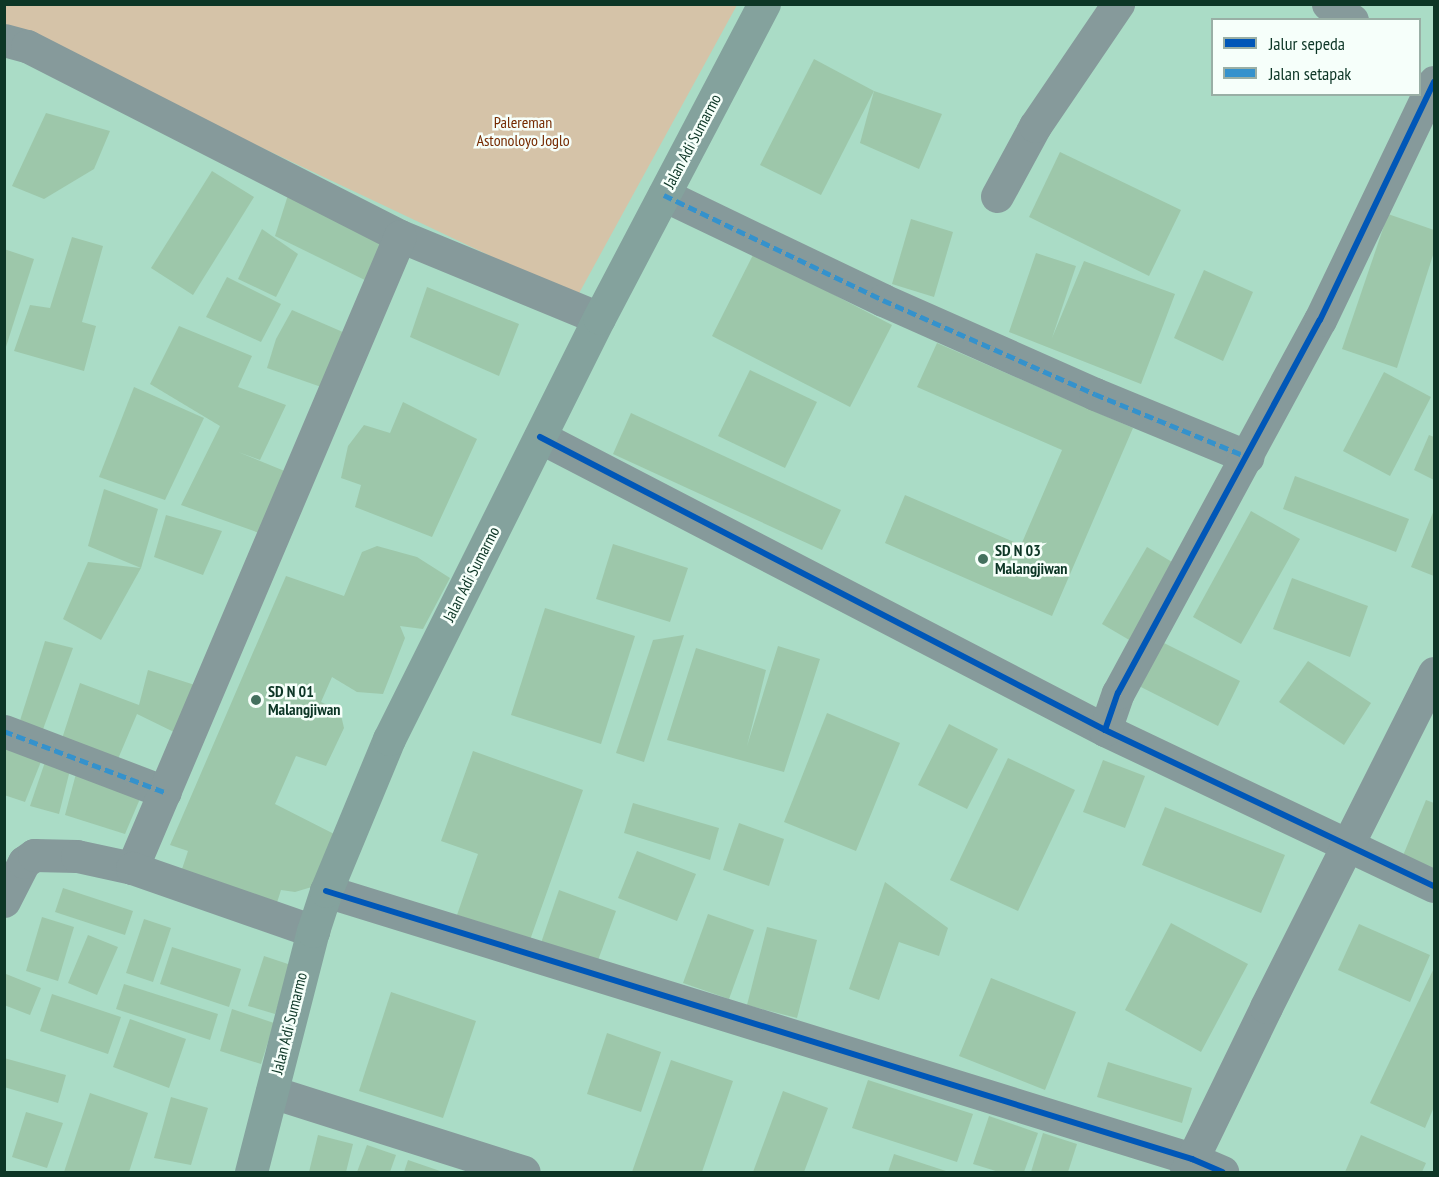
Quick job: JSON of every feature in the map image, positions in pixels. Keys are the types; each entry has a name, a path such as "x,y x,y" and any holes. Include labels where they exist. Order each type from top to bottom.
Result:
{"main road":[{"name":"Jalan Adi Sumarmo","path":"251,1173 313,931 326,891 389,739 599,318 764,4"}],"street":[{"path":"997,196 1035,126 1118,4"},
{"path":"1328,4 1349,18"},
{"path":"4,40 27,46 400,236 599,318"},
{"path":"1421,63 1434,71"},
{"path":"1105,730 1118,693 1248,457 1320,320 1434,82"},
{"path":"664,195 893,305 1095,394 1248,457"},
{"path":"132,868 400,236"},
{"path":"540,437 1105,730 1434,886"},
{"path":"1189,1166 1434,673"},
{"path":"4,731 165,792"},
{"path":"4,901 24,862 34,855 77,856 132,868 313,931"},
{"path":"326,891 1189,1166 1221,1173"},
{"path":"272,1092 524,1173"}],"green space":[{"name":"Palereman Astonoloyo Joglo","path":"5,4 737,5 577,297 5,26"}],"building":[{"path":"814,59 874,91 821,195 760,165"},
{"path":"874,91 942,114 919,169 860,143"},
{"path":"46,113 110,131 94,169 44,199 12,186"},
{"path":"1060,152 1181,210 1149,276 1029,217"},
{"path":"212,171 254,197 193,295 151,268"},
{"path":"289,192 390,238 373,284 275,236"},
{"path":"1388,214 1434,230 1434,252 1397,368 1342,349"},
{"path":"911,219 953,232 934,297 892,284"},
{"path":"262,229 298,254 276,297 238,279"},
{"path":"72,237 103,246 82,322 96,326 84,371 14,351 30,305 50,308"},
{"path":"4,249 34,259 5,350 4,350"},
{"path":"754,253 892,325 850,407 712,336"},
{"path":"1036,253 1076,266 1052,338 1084,261 1175,294 1141,384 1009,332"},
{"path":"1204,270 1253,292 1223,361 1174,338"},
{"path":"227,277 281,304 261,342 206,317"},
{"path":"427,287 519,324 499,376 410,337"},
{"path":"292,310 352,336 327,389 267,368 276,339"},
{"path":"179,326 252,356 238,387 286,405 260,460 238,452 287,472 262,534 181,505 220,426 150,384"},
{"path":"937,343 1133,428 1052,616 885,543 905,495 1021,545 1062,450 917,387"},
{"path":"750,370 817,402 785,468 718,436"},
{"path":"1384,372 1431,397 1390,476 1343,451"},
{"path":"134,387 204,418 165,500 99,477"},
{"path":"403,402 477,439 432,537 355,507 361,485 341,478 348,446 364,425 390,433"},
{"path":"631,413 841,510 822,550 613,454"},
{"path":"1429,435 1434,437 1434,480 1414,470"},
{"path":"1295,476 1409,519 1396,552 1283,509"},
{"path":"104,489 158,509 141,568 88,546"},
{"path":"1434,510 1434,576 1411,567"},
{"path":"1251,511 1300,539 1241,644 1193,617"},
{"path":"166,515 222,531 203,575 154,557"},
{"path":"613,544 688,568 670,622 596,599"},
{"path":"377,546 417,557 450,578 423,629 400,626 405,638 383,694 357,692 332,677 321,702 340,711 344,728 326,766 296,756 275,804 340,837 315,886 295,892 281,890 275,909 180,875 188,851 170,845 286,576 344,596 362,552"},
{"path":"1147,547 1177,565 1131,641 1102,624"},
{"path":"88,562 141,568 101,640 63,619"},
{"path":"1292,578 1368,606 1350,657 1273,629"},
{"path":"545,608 635,636 601,744 511,715"},
{"path":"684,635 644,762 616,753 653,640"},
{"path":"1158,640 1240,681 1218,726 1137,685"},
{"path":"45,641 73,648 42,732 18,727"},
{"path":"778,646 820,659 784,772 667,740 696,648 766,670 747,746"},
{"path":"1308,661 1371,703 1344,745 1279,702"},
{"path":"148,670 198,686 178,734 137,714 115,766 59,748 80,683 139,705"},
{"path":"827,713 900,743 856,851 784,822"},
{"path":"949,724 998,749 967,809 918,785"},
{"path":"4,745 42,759 25,802 4,795"},
{"path":"473,751 583,790 530,940 457,915 478,854 441,841"},
{"path":"1008,758 1075,790 1018,911 950,880"},
{"path":"1103,760 1145,776 1125,828 1083,812"},
{"path":"45,762 70,770 59,814 30,806"},
{"path":"77,770 142,794 125,834 65,815"},
{"path":"1426,800 1434,803 1434,872 1402,858"},
{"path":"633,803 719,828 710,860 624,833"},
{"path":"1165,807 1285,855 1261,913 1142,865"},
{"path":"739,823 784,839 769,886 723,870"},
{"path":"637,851 696,874 677,921 618,898"},
{"path":"885,882 948,928 939,956 899,942 879,1000 849,989"},
{"path":"63,888 133,911 125,935 55,912"},
{"path":"559,890 616,911 597,963 541,943"},
{"path":"708,914 754,930 729,999 683,983"},
{"path":"42,917 74,927 58,981 26,971"},
{"path":"144,919 171,928 153,982 126,973"},
{"path":"1171,923 1248,964 1201,1052 1125,1010"},
{"path":"1359,924 1430,955 1410,1002 1338,970"},
{"path":"767,927 817,940 797,1018 747,1005"},
{"path":"88,935 118,947 97,995 68,983"},
{"path":"172,947 241,969 229,1007 160,984"},
{"path":"264,956 291,965 275,1014 248,1006"},
{"path":"1434,968 1434,1107 1425,1128 1370,1103"},
{"path":"6,974 41,988 30,1015 4,1005"},
{"path":"991,978 1076,1012 1045,1090 959,1056"},
{"path":"124,984 218,1014 210,1040 116,1009"},
{"path":"391,992 476,1021 443,1118 359,1091"},
{"path":"52,994 121,1017 108,1054 40,1031"},
{"path":"232,1009 274,1023 261,1064 220,1051"},
{"path":"130,1019 186,1039 169,1088 113,1067"},
{"path":"607,1033 661,1052 641,1112 587,1094"},
{"path":"4,1058 66,1075 58,1103 4,1087"},
{"path":"671,1060 733,1081 702,1172 632,1172"},
{"path":"1108,1062 1192,1088 1182,1123 1097,1097"},
{"path":"868,1080 973,1114 957,1162 852,1128"},
{"path":"783,1091 828,1108 804,1172 753,1172"},
{"path":"90,1093 148,1113 129,1172 64,1172"},
{"path":"171,1097 208,1108 191,1165 154,1158"},
{"path":"26,1112 63,1123 47,1168 12,1157"},
{"path":"989,1116 1038,1133 1024,1172 999,1172 973,1164"},
{"path":"1043,1133 1077,1144 1068,1172 1031,1172"},
{"path":"318,1135 353,1144 346,1172 309,1172"},
{"path":"1361,1135 1426,1163 1422,1172 1345,1172"},
{"path":"367,1145 396,1155 390,1172 357,1172"},
{"path":"894,1154 949,1172 888,1172"},
{"path":"408,1160 443,1172 404,1172"}],"marked path":[{"path":"664,195 883,300 1095,394 1248,457"},
{"path":"4,731 165,792"}],"cycle path":[{"path":"1105,730 1118,693 1320,320 1434,82"},
{"path":"540,437 1105,730 1434,886"},
{"path":"326,891 1192,1159 1222,1172"}],"place":[{"name":"SD N 03 Malangjiwan","path":"983,559"},
{"name":"SD N 01 Malangjiwan","path":"256,700"}]}
